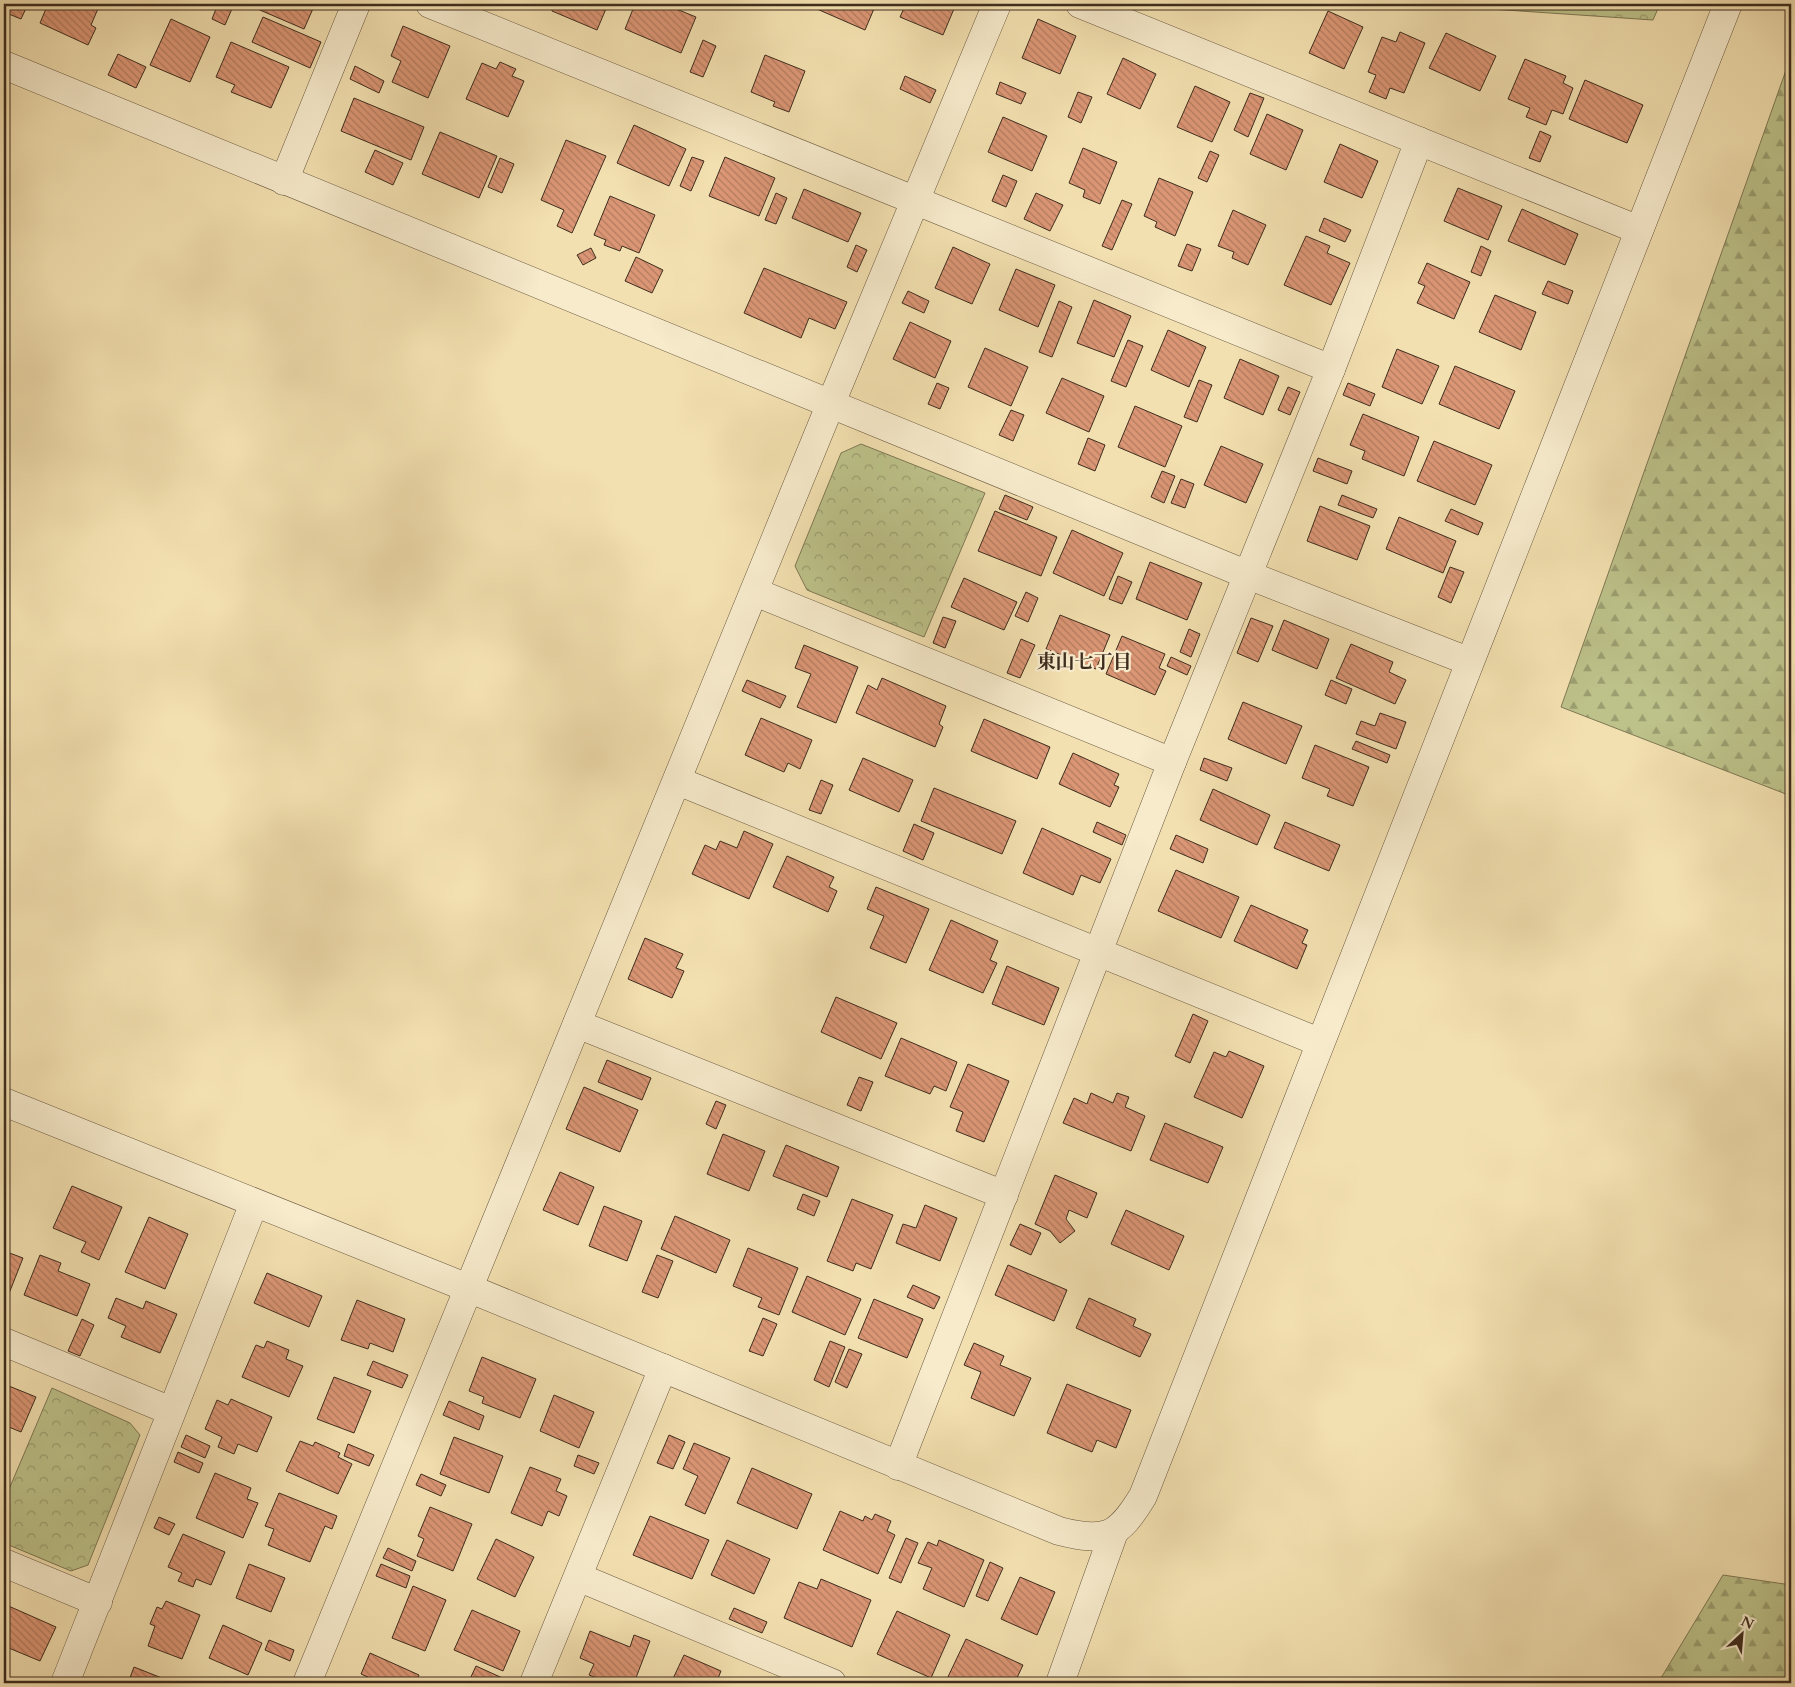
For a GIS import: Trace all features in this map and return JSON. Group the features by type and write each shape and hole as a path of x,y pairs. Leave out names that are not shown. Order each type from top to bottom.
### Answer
{"street":[{"path":"284,181 356,4"},
{"path":"430,4 1331,369"},
{"path":"307,1683 831,403 997,4"},
{"path":"1080,4 1639,230"},
{"path":"1060,1683 1114,1532 1128,1520 1142,1496 1468,661 1728,4"},
{"path":"4,65 1248,575 1468,661"},
{"path":"898,1466 1172,762 1331,369 1419,141"},
{"path":"755,592 1172,762"},
{"path":"678,780 1319,1042"},
{"path":"577,1024 1004,1195"},
{"path":"4,1102 468,1288 1059,1531 1086,1537 1114,1532"},
{"path":"65,1683 254,1203"},
{"path":"4,1342 171,1411"},
{"path":"534,1683 663,1368"},
{"path":"4,1563 98,1602"},
{"path":"578,1577 832,1683"}],"green space":[{"path":"1417,4 1660,4 1653,20"},
{"path":"1791,56 1791,796 1561,707"},
{"path":"861,444 985,493 924,637 807,590 795,566 841,453"},
{"path":"52,1388 130,1423 140,1435 88,1565 71,1571 4,1543 4,1501"},
{"path":"1723,1575 1791,1585 1791,1683 1658,1683"}],"building":[{"path":"4,4 28,4 21,19 4,12 6,5"},
{"path":"48,4 100,4 91,25 96,28 88,45 40,23"},
{"path":"218,4 234,4 225,25 212,19"},
{"path":"246,4 315,4 304,29"},
{"path":"551,4 608,4 597,30 552,11"},
{"path":"635,4 664,4 696,17 681,53 625,29"},
{"path":"819,4 876,4 865,30 817,9"},
{"path":"906,4 956,4 943,35 900,17"},
{"path":"1328,11 1363,27 1344,69 1309,53"},
{"path":"263,17 321,42 310,68 252,42"},
{"path":"171,19 210,37 190,82 150,65"},
{"path":"1038,19 1076,36 1060,74 1022,58"},
{"path":"403,26 450,46 428,98 392,82 401,61 391,56"},
{"path":"1400,32 1425,43 1404,93 1390,88 1386,99 1369,92 1376,75 1368,72 1382,37 1396,42"},
{"path":"1446,33 1496,56 1480,91 1429,68"},
{"path":"703,40 716,46 703,77 690,72"},
{"path":"231,42 289,67 271,108 231,92 235,85 216,77"},
{"path":"118,54 146,67 136,88 108,75"},
{"path":"765,55 805,71 789,112 773,106 775,102 751,92"},
{"path":"1123,58 1156,74 1140,109 1107,94"},
{"path":"1525,59 1566,76 1563,83 1573,88 1563,114 1552,110 1546,125 1526,117 1530,108 1508,99"},
{"path":"500,62 516,69 512,76 524,81 508,117 466,99 482,63 496,69"},
{"path":"355,66 384,81 379,93 350,79"},
{"path":"905,76 936,90 930,103 900,89"},
{"path":"1585,80 1643,105 1627,143 1569,119"},
{"path":"1000,82 1026,93 1021,104 996,94"},
{"path":"1195,86 1230,102 1212,142 1177,127"},
{"path":"1078,92 1092,97 1081,123 1068,117"},
{"path":"1250,93 1264,98 1248,137 1234,130"},
{"path":"354,98 424,127 411,160 341,131"},
{"path":"1267,114 1303,130 1286,170 1250,154"},
{"path":"1003,117 1047,136 1032,171 988,152"},
{"path":"634,125 686,149 669,186 617,163"},
{"path":"1540,131 1551,136 1540,162 1529,158"},
{"path":"440,132 497,156 479,198 422,174"},
{"path":"566,140 606,156 572,233 557,226 564,210 541,200"},
{"path":"1340,144 1378,161 1362,198 1324,182"},
{"path":"1083,148 1117,162 1100,204 1083,197 1085,190 1069,183"},
{"path":"375,150 403,163 393,185 365,172"},
{"path":"1210,151 1219,155 1207,182 1198,178"},
{"path":"692,157 704,161 691,191 680,186"},
{"path":"725,157 775,178 759,216 709,196"},
{"path":"500,158 514,164 502,193 488,187"},
{"path":"1003,175 1017,181 1006,207 992,201"},
{"path":"1159,178 1193,192 1175,236 1155,227 1157,222 1144,216"},
{"path":"1458,188 1502,206 1488,240 1444,221"},
{"path":"804,189 861,213 848,242 792,218"},
{"path":"776,193 787,198 776,224 765,220"},
{"path":"1036,193 1063,205 1050,231 1024,219"},
{"path":"610,196 655,215 639,253 622,246 620,251 604,245 606,240 594,235"},
{"path":"1122,200 1132,204 1112,250 1102,246"},
{"path":"1522,209 1578,234 1565,265 1508,241"},
{"path":"1233,210 1266,225 1248,265 1232,258 1234,252 1218,246"},
{"path":"1324,218 1351,230 1345,242 1319,231"},
{"path":"1306,236 1330,246 1327,253 1350,263 1331,305 1284,285"},
{"path":"1187,244 1201,249 1192,271 1178,266"},
{"path":"856,245 867,250 857,272 847,267"},
{"path":"1481,246 1491,251 1481,276 1471,272"},
{"path":"953,247 990,264 972,304 935,288"},
{"path":"591,248 596,258 583,265 577,255"},
{"path":"636,257 663,270 652,293 625,281"},
{"path":"1427,263 1470,282 1454,319 1417,303 1425,286 1418,283"},
{"path":"764,268 847,302 835,329 809,318 801,338 744,313"},
{"path":"1016,269 1055,285 1038,327 999,310"},
{"path":"1548,281 1573,291 1568,304 1542,294"},
{"path":"908,291 929,301 924,313 902,303"},
{"path":"1495,295 1536,312 1521,350 1479,332"},
{"path":"1094,300 1131,316 1114,357 1077,343"},
{"path":"1059,301 1072,307 1052,357 1039,352"},
{"path":"910,322 951,341 935,378 893,359"},
{"path":"1168,330 1206,347 1189,387 1151,370"},
{"path":"1128,340 1143,346 1126,387 1111,381"},
{"path":"985,348 1028,367 1011,406 968,387"},
{"path":"1397,349 1439,366 1422,404 1382,387"},
{"path":"1240,359 1279,376 1263,415 1224,398"},
{"path":"1455,366 1515,391 1499,429 1439,404"},
{"path":"1062,378 1104,396 1089,432 1046,413"},
{"path":"1199,380 1212,385 1197,422 1184,417"},
{"path":"937,383 949,388 940,409 928,404"},
{"path":"1348,383 1375,394 1370,406 1343,395"},
{"path":"1288,387 1300,392 1290,415 1278,410"},
{"path":"1135,406 1182,426 1165,467 1118,447"},
{"path":"1011,410 1024,415 1013,441 999,435"},
{"path":"1363,414 1419,437 1404,476 1362,459 1365,451 1350,445"},
{"path":"1088,438 1105,445 1095,471 1078,464"},
{"path":"1434,441 1492,465 1475,505 1417,481"},
{"path":"1221,446 1263,464 1246,503 1204,485"},
{"path":"1318,458 1352,471 1347,484 1313,471"},
{"path":"1162,471 1175,476 1164,503 1151,497"},
{"path":"1181,479 1194,484 1185,508 1171,503"},
{"path":"1005,495 1033,507 1027,520 999,509"},
{"path":"1342,495 1377,509 1373,518 1338,505"},
{"path":"1320,506 1370,526 1357,560 1307,541"},
{"path":"1451,509 1483,523 1478,535 1445,521"},
{"path":"995,511 1057,537 1041,576 978,551"},
{"path":"1399,517 1456,541 1443,573 1386,549"},
{"path":"1072,530 1123,553 1104,596 1053,573"},
{"path":"1150,562 1202,583 1187,620 1136,599"},
{"path":"1450,567 1464,572 1451,603 1438,597"},
{"path":"1118,576 1132,582 1122,604 1109,599"},
{"path":"964,578 1017,602 1004,630 951,607"},
{"path":"1026,592 1038,598 1028,622 1015,616"},
{"path":"1060,615 1110,635 1096,669 1046,649"},
{"path":"943,617 956,621 945,648 933,643"},
{"path":"1251,618 1273,626 1258,662 1237,653"},
{"path":"1284,620 1329,639 1317,669 1272,650"},
{"path":"1189,629 1200,634 1191,657 1180,652"},
{"path":"1122,636 1165,654 1159,668 1166,671 1155,695 1106,674"},
{"path":"1021,639 1035,645 1020,678 1007,673"},
{"path":"1351,644 1393,662 1389,672 1406,680 1395,704 1336,678"},
{"path":"804,645 858,667 836,723 797,707 811,674 795,668"},
{"path":"1171,657 1191,666 1187,675 1167,666"},
{"path":"882,678 946,706 939,724 943,727 935,747 856,713 868,685 877,690"},
{"path":"747,680 786,696 780,708 742,691"},
{"path":"1331,680 1352,689 1346,704 1325,695"},
{"path":"1243,702 1302,726 1286,764 1228,739"},
{"path":"1380,713 1406,722 1396,749 1356,734 1361,721 1375,726"},
{"path":"761,718 812,740 800,769 788,763 784,772 745,755"},
{"path":"984,719 1050,747 1037,779 971,751"},
{"path":"1356,741 1390,755 1387,763 1352,749"},
{"path":"1315,745 1369,767 1353,806 1327,796 1330,789 1302,778"},
{"path":"1073,753 1119,774 1114,785 1119,787 1110,807 1059,784"},
{"path":"863,758 913,780 899,812 849,790"},
{"path":"1204,758 1232,768 1227,781 1200,770"},
{"path":"821,780 833,785 821,814 809,810"},
{"path":"934,788 1016,821 1002,854 921,821"},
{"path":"1213,789 1270,815 1257,845 1200,820"},
{"path":"1097,822 1126,835 1122,845 1093,832"},
{"path":"1285,822 1340,845 1329,871 1274,848"},
{"path":"914,824 934,833 923,860 903,851"},
{"path":"1042,828 1111,859 1100,883 1081,875 1073,895 1023,873"},
{"path":"744,831 773,844 749,899 692,874 705,845 716,850 720,841 737,848"},
{"path":"1176,835 1208,849 1203,863 1170,849"},
{"path":"787,856 834,877 829,887 837,891 828,912 773,887"},
{"path":"1176,870 1239,897 1221,938 1158,911"},
{"path":"876,887 929,909 906,963 870,948 884,916 867,909"},
{"path":"1251,905 1308,930 1302,943 1307,945 1297,969 1234,941"},
{"path":"951,920 998,941 990,960 997,963 983,993 929,970"},
{"path":"645,938 683,954 676,968 684,971 672,998 628,979"},
{"path":"1007,966 1059,988 1044,1025 992,1004"},
{"path":"836,997 897,1023 881,1059 821,1032"},
{"path":"1193,1014 1208,1021 1190,1063 1175,1056"},
{"path":"901,1038 957,1062 946,1091 934,1086 930,1094 885,1076"},
{"path":"1229,1051 1264,1066 1242,1118 1194,1097 1214,1052 1226,1057"},
{"path":"607,1060 651,1078 642,1100 598,1082"},
{"path":"968,1064 1009,1081 984,1142 956,1131 963,1112 950,1107"},
{"path":"859,1077 873,1082 861,1111 847,1105"},
{"path":"584,1087 638,1110 620,1152 566,1129"},
{"path":"1091,1093 1113,1103 1117,1093 1129,1097 1125,1107 1145,1116 1131,1151 1063,1123 1074,1098 1087,1104"},
{"path":"716,1101 726,1105 716,1129 706,1124"},
{"path":"1165,1123 1223,1147 1208,1183 1150,1160"},
{"path":"723,1134 765,1151 749,1191 707,1174"},
{"path":"786,1145 839,1167 827,1197 773,1176"},
{"path":"560,1172 594,1187 578,1225 543,1210"},
{"path":"1055,1175 1097,1193 1087,1218 1069,1210 1066,1219 1075,1231 1060,1243 1050,1231 1035,1224"},
{"path":"72,1186 122,1207 99,1260 81,1252 86,1242 53,1228"},
{"path":"803,1194 820,1201 814,1216 797,1209"},
{"path":"852,1199 893,1215 871,1269 856,1263 853,1271 827,1261"},
{"path":"925,1205 957,1218 940,1261 896,1243 903,1224 916,1228"},
{"path":"604,1206 642,1221 627,1261 589,1246"},
{"path":"1126,1210 1184,1236 1169,1270 1111,1244"},
{"path":"675,1216 730,1240 716,1273 661,1249"},
{"path":"149,1217 188,1234 165,1289 125,1272"},
{"path":"1020,1224 1041,1233 1031,1255 1010,1245"},
{"path":"748,1248 798,1268 779,1315 758,1307 762,1298 733,1286"},
{"path":"4,1251 23,1258 8,1296 4,1295"},
{"path":"40,1255 61,1263 58,1271 90,1284 77,1316 24,1295"},
{"path":"657,1255 673,1261 658,1298 642,1292"},
{"path":"1008,1265 1067,1290 1054,1321 995,1295"},
{"path":"267,1273 322,1296 309,1327 254,1303"},
{"path":"807,1276 861,1299 845,1335 792,1312"},
{"path":"913,1285 940,1297 934,1309 907,1297"},
{"path":"116,1298 143,1309 146,1301 177,1314 160,1353 121,1337 126,1326 108,1318"},
{"path":"1089,1298 1136,1319 1133,1326 1151,1334 1140,1357 1076,1328"},
{"path":"874,1299 923,1319 907,1358 858,1338"},
{"path":"357,1300 405,1319 393,1352 370,1343 368,1349 341,1340"},
{"path":"763,1318 777,1324 763,1356 749,1351"},
{"path":"82,1319 94,1325 80,1356 68,1351"},
{"path":"267,1341 289,1350 286,1359 303,1366 289,1397 242,1377 256,1345 264,1348"},
{"path":"830,1341 845,1347 829,1387 814,1380"},
{"path":"974,1343 1004,1356 1000,1365 1031,1378 1014,1416 971,1398 981,1372 964,1365"},
{"path":"849,1349 862,1354 847,1388 835,1382"},
{"path":"482,1357 536,1379 520,1418 482,1403 484,1397 469,1391"},
{"path":"373,1361 408,1375 402,1388 367,1375"},
{"path":"334,1377 371,1391 354,1433 317,1419"},
{"path":"4,1384 36,1397 21,1432 4,1425"},
{"path":"1067,1384 1131,1410 1116,1448 1097,1440 1092,1452 1047,1433"},
{"path":"554,1395 594,1412 579,1448 540,1431"},
{"path":"231,1399 272,1417 257,1452 238,1444 234,1454 218,1447 222,1437 205,1429 217,1400 228,1405"},
{"path":"449,1401 484,1416 479,1430 443,1415"},
{"path":"186,1435 210,1446 205,1458 181,1447"},
{"path":"669,1435 685,1442 673,1469 657,1463"},
{"path":"454,1437 503,1456 489,1493 440,1474"},
{"path":"300,1441 313,1446 315,1442 340,1453 338,1457 352,1464 338,1494 286,1471"},
{"path":"694,1443 730,1458 705,1514 685,1505 698,1476 683,1469"},
{"path":"348,1444 374,1455 369,1466 344,1456"},
{"path":"178,1452 203,1463 199,1473 174,1462"},
{"path":"578,1455 599,1463 594,1474 574,1466"},
{"path":"530,1467 561,1479 556,1491 567,1496 559,1516 548,1511 542,1526 511,1513"},
{"path":"752,1468 812,1494 797,1529 737,1503"},
{"path":"215,1473 251,1488 247,1499 258,1503 243,1538 196,1518"},
{"path":"421,1474 446,1485 441,1496 416,1485"},
{"path":"279,1493 337,1516 332,1529 325,1526 310,1562 268,1545 274,1529 265,1526"},
{"path":"430,1507 472,1524 453,1571 417,1556 424,1539 418,1536"},
{"path":"840,1511 863,1521 865,1516 872,1520 875,1514 891,1521 887,1531 895,1535 878,1574 823,1550"},
{"path":"650,1516 709,1540 692,1579 633,1555"},
{"path":"159,1517 175,1524 169,1535 154,1528"},
{"path":"183,1534 225,1552 211,1585 196,1579 193,1587 178,1581 182,1573 168,1567"},
{"path":"906,1538 918,1543 901,1583 889,1578"},
{"path":"496,1539 534,1557 515,1597 477,1579"},
{"path":"727,1540 770,1559 754,1594 711,1575"},
{"path":"939,1540 984,1560 964,1607 923,1589 932,1568 918,1563 928,1542 937,1546"},
{"path":"388,1548 416,1561 412,1571 383,1558"},
{"path":"990,1562 1003,1568 988,1601 976,1596"},
{"path":"249,1564 285,1578 271,1612 236,1598"},
{"path":"381,1564 410,1576 406,1588 376,1576"},
{"path":"1020,1577 1055,1592 1037,1635 1001,1619"},
{"path":"821,1579 871,1600 852,1647 784,1618 799,1582 817,1589"},
{"path":"413,1586 446,1600 425,1651 392,1638"},
{"path":"166,1601 200,1615 182,1659 148,1646 155,1626 150,1624 157,1607 162,1609"},
{"path":"4,1604 56,1627 40,1661 4,1646"},
{"path":"734,1608 767,1622 762,1633 729,1619"},
{"path":"472,1610 520,1631 503,1671 454,1650"},
{"path":"897,1611 950,1635 931,1678 877,1654"},
{"path":"223,1625 262,1643 248,1675 209,1658"},
{"path":"590,1631 630,1647 634,1635 650,1641 634,1683 610,1683 589,1675 594,1664 580,1658"},
{"path":"966,1639 1023,1665 1015,1682 1008,1679 1006,1683 952,1683 946,1681"},
{"path":"269,1640 294,1650 290,1661 265,1650"},
{"path":"370,1653 419,1675 415,1683 366,1683 368,1677 361,1674"},
{"path":"684,1655 721,1671 716,1683 671,1683"},
{"path":"476,1666 509,1681 508,1683 478,1683 470,1679"},
{"path":"134,1667 172,1682 172,1683 128,1683"}],"district":[{"name":"東山七丁目","path":"1084,662"}]}
